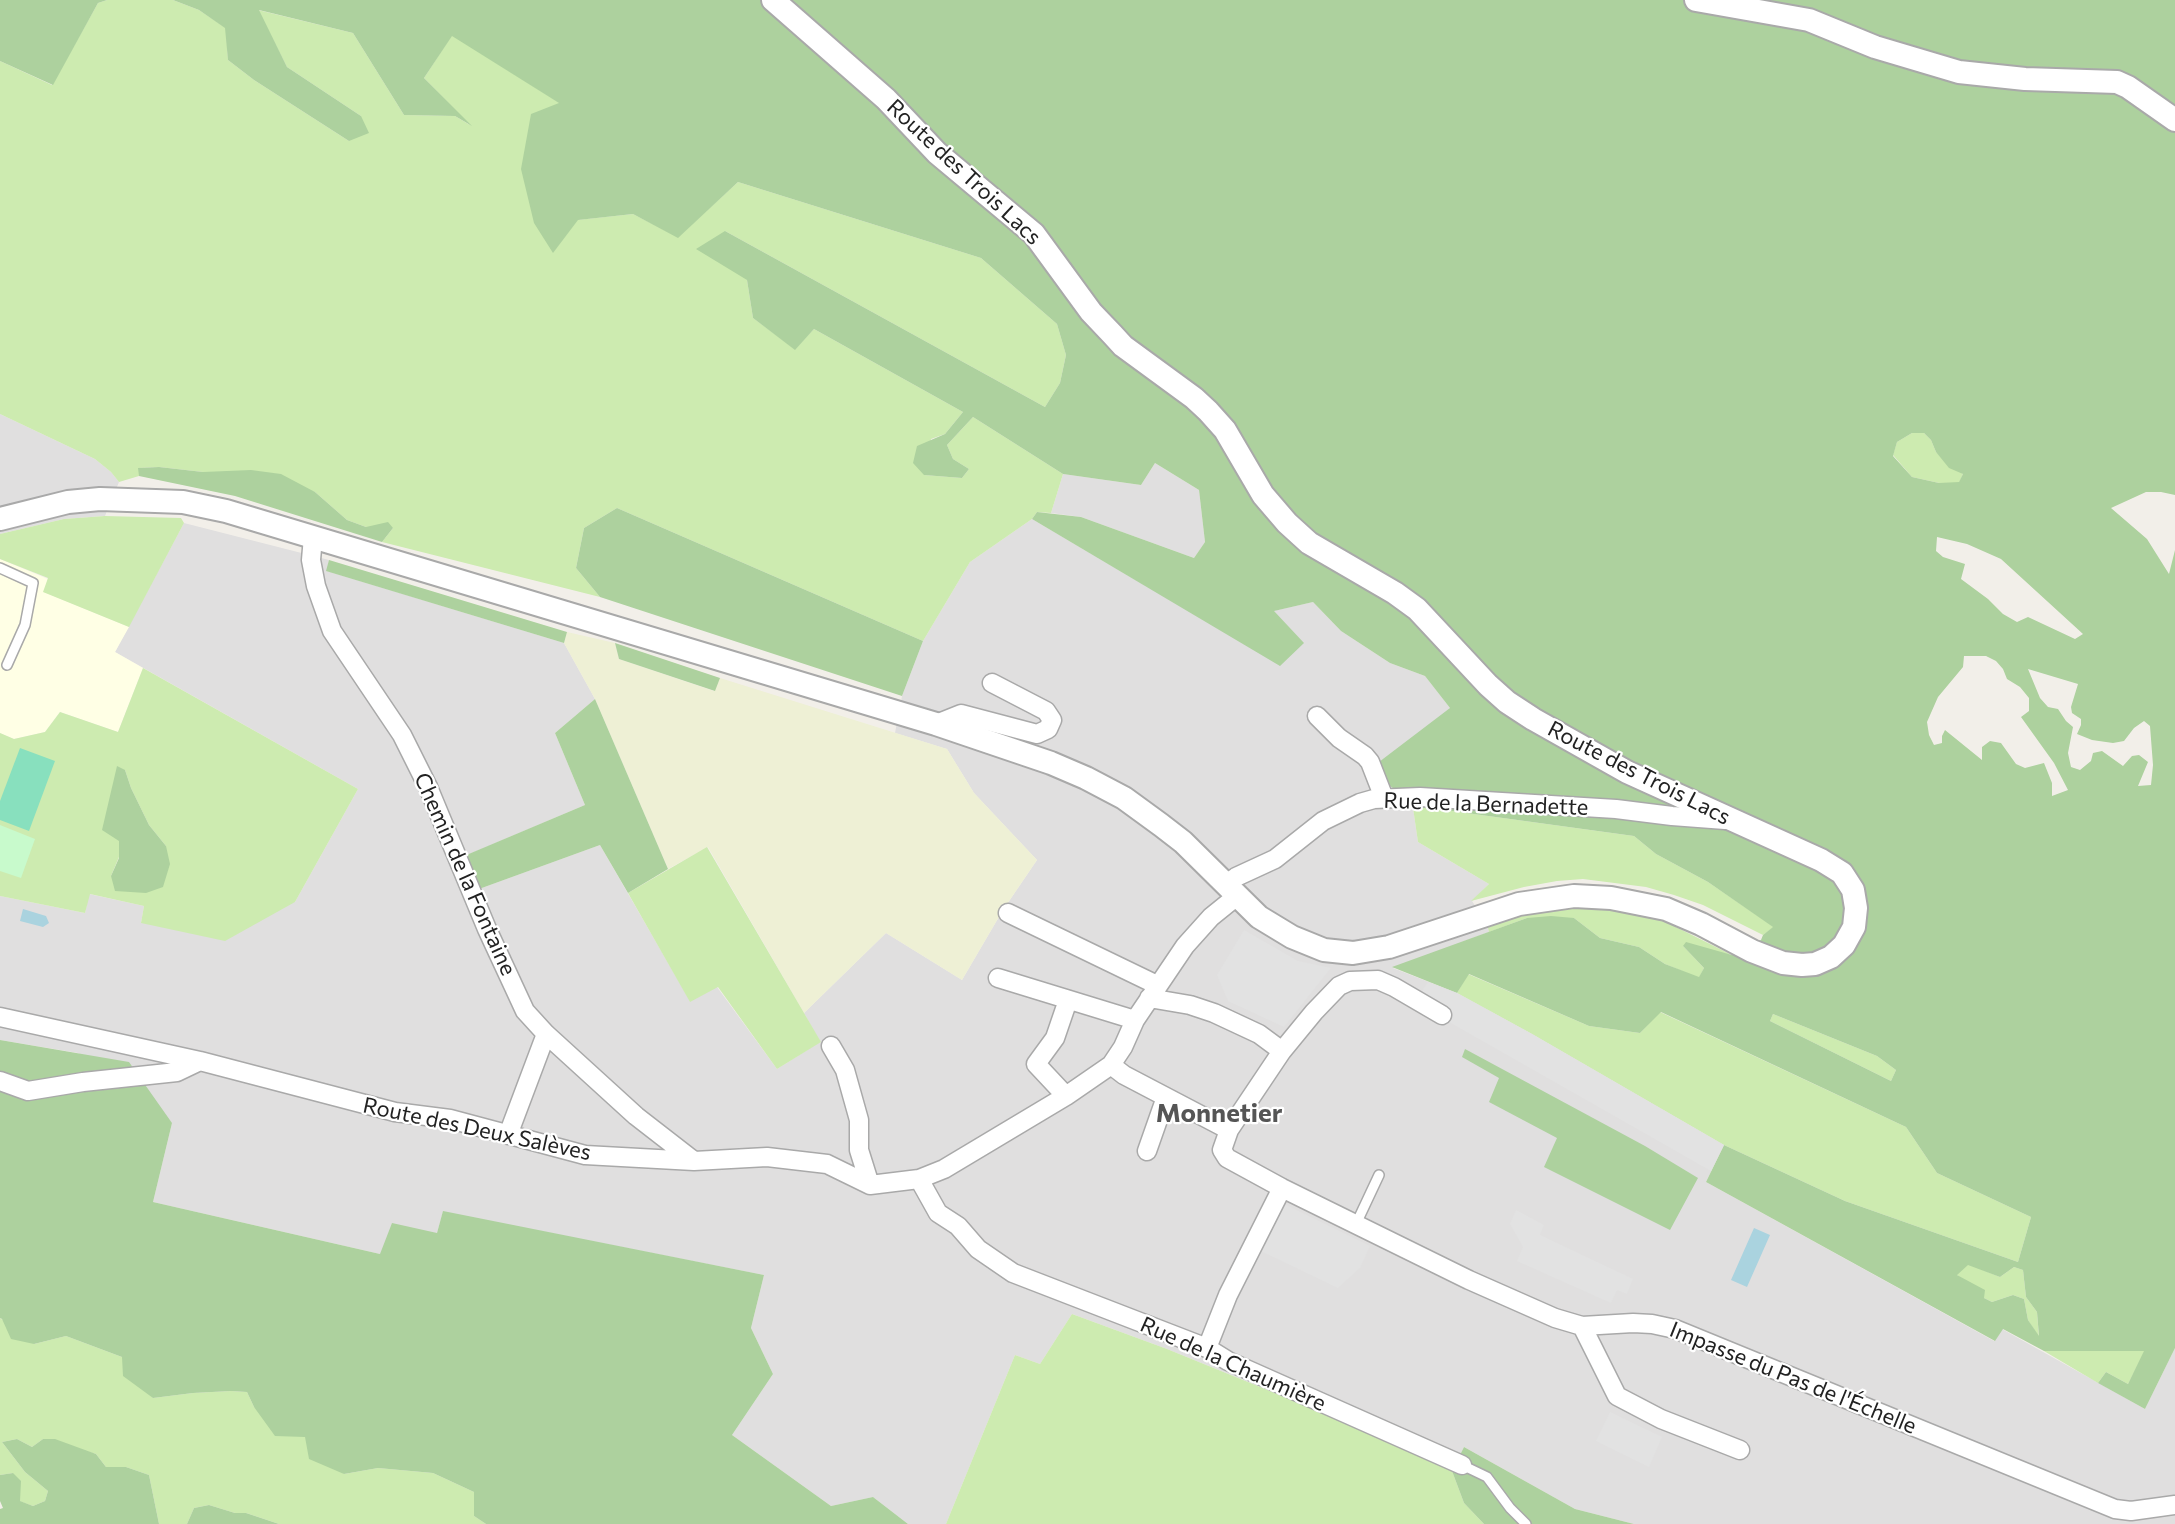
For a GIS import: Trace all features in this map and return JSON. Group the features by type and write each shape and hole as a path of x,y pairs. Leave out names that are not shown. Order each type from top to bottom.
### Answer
{"street":[{"name":"Route des Trois Lacs","path":"0,519 68,502 100,499 183,502 226,511 936,724 1051,763 1124,798 1168,830 1259,916 1292,937 1324,950 1368,952 1519,904 1555,898 1593,896 1628,900 1666,909 1701,924 1752,951 1783,963 1815,964 1835,954 1848,940 1856,919 1855,898 1842,873 1821,860 1627,772 1533,719 1507,702 1488,685 1417,609 1395,593 1309,543 1287,523 1263,495 1219,423 1194,398 1123,346 1091,312 1034,234 937,153 886,99 773,0"},
{"path":"1696,0 1809,20 1875,47 1959,72 2025,79 2117,82 2128,87 2175,120"},
{"name":"Chemin de la Fontaine","path":"313,537 311,560 316,586 332,631 402,735 428,787 487,930 525,1011 546,1034 636,1116 694,1161"},
{"path":"936,724 961,714 1037,734 1048,729 1052,720 1046,711 992,682"},
{"path":"1317,716 1339,738 1370,762 1384,798"},
{"name":"Rue de la Bernadette","path":"1232,890 1236,876 1275,859 1323,821 1360,803 1384,798 1420,797 1616,808 1672,816 1733,820"},
{"path":"831,1046 845,1070 859,1120 859,1150 870,1185 919,1179 944,1169 1066,1096 1111,1065 1153,992 1232,890"},
{"path":"1008,913 1153,992 1214,1012 1259,1034 1282,1051"},
{"path":"998,978 1135,1020"},
{"path":"1111,1065 1229,1130 1282,1051 1338,986 1350,981 1378,980 1442,1015"},
{"path":"1066,1096 1036,1064 1054,1038 1068,999"},
{"name":"Route des Deux Salèves","path":"0,1017 200,1061 395,1112 450,1119 585,1155 694,1161 767,1157 827,1164 870,1185"},
{"path":"508,1135 546,1034"},
{"path":"0,1081 28,1091 83,1082 177,1072 200,1061"},
{"path":"1148,1151 1166,1097"},
{"name":"Impasse du Pas de l'Échelle","path":"1229,1130 1222,1150 1227,1158 1282,1188 1469,1280 1555,1318 1582,1326 1633,1323 1676,1329 1984,1453 2115,1509 2131,1511 2175,1504"},
{"name":"Rue de la Chaumière","path":"919,1179 938,1213 958,1226 978,1249 1013,1273 1207,1348 1228,1361 1462,1465"},
{"path":"1207,1348 1228,1295 1282,1188"},
{"path":"1582,1326 1617,1396 1660,1419 1740,1450"}],"lane":[{"path":"0,568 33,583 25,626 7,665"},
{"path":"1356,1224 1379,1175"},
{"name":"Rue de la Chaumière","path":"1462,1465 1487,1477 1510,1508 1526,1524"}],"shaded area":[{"path":"0,414 95,459 111,472 119,482 105,516 64,519 0,534"},
{"path":"1155,463 1199,490 1205,542 1194,558 1081,517 1051,513 1063,474 1141,485"},
{"path":"1032,519 1280,665 1273,611 1313,602 1341,631 1390,663 1425,676 1450,708 1412,801 1418,842 1489,884 1472,901 1487,924 1489,932 1393,968 1457,993 1724,1145 1706,1182 1994,1341 2002,1329 2145,1409 2175,1348 2175,1524 1634,1524 1575,1509 1464,1447 1452,1471 1297,1402 1167,1349 1072,1314 1040,1364 1015,1355 946,1524 908,1524 873,1497 831,1506 732,1435 773,1374 751,1328 764,1275 443,1212 437,1233 380,1254 153,1202 172,1123 78,1053 0,1040 0,896 85,913 89,894 144,906 141,923 295,902 358,789 115,652 184,523 329,560 327,571 564,643 595,699 555,733 585,805 465,856 479,889 600,845 690,1001 717,987 777,1069 820,1042 804,1013 886,933 962,980 1003,910 1037,860 974,793 947,749 895,733 902,696 923,641 970,562"},
{"path":"0,559 48,579 44,592 129,627 115,652 143,668 118,732 60,712 45,732 14,739 0,733"},
{"path":"567,632 615,643 619,659 714,691 720,678 947,749 974,793 1037,860 1003,910 962,980 886,933 804,1013 708,847 668,869 595,699 564,643"},
{"path":"1244,930 1298,961 1331,968 1284,1027 1228,1001 1217,975"},
{"path":"1428,982 1457,993 1532,1034 1724,1145 1711,1171 1414,1002"},
{"path":"1284,1204 1370,1246 1360,1268 1338,1288 1261,1251"},
{"path":"1516,1210 1544,1225 1540,1235 1633,1279 1627,1294 1617,1290 1611,1303 1517,1261 1523,1247 1510,1224"},
{"path":"1610,1412 1662,1437 1649,1467 1596,1441"}],"green space":[{"path":"0,0 107,0 98,3 53,85 0,61"},
{"path":"107,0 173,0 199,10 226,28 228,60 254,80 349,141 361,116 287,67 258,10 353,33 404,115 455,116 470,125 424,78 452,35 560,103 553,252 577,220 633,214 678,237 738,182 981,258 1057,324 1066,355 1060,383 1045,407 725,231 747,280 753,318 795,349 814,329 963,412 945,434 931,439 924,475 962,478 969,469 953,459 947,445 973,417 1063,474 1051,513 1037,512 1032,519 970,562 923,641 617,508 584,528 576,568 600,597 382,542 393,528 366,527 347,520 315,492 203,472 159,467 139,468 139,476 119,482 95,459 0,414 0,61 52,85 98,3"},
{"path":"173,0 2175,0 2175,495 2146,492 2111,508 2147,539 2169,574 2175,550 2175,1348 2145,1409 2098,1383 2106,1372 2128,1384 2144,1351 2044,1351 2003,1329 1995,1341 1706,1182 1724,1145 1845,1201 2018,1262 2031,1217 1937,1173 1906,1127 1661,1012 1640,1033 1589,1026 1469,974 1457,993 1392,967 1527,918 1551,916 1574,918 1600,938 1639,947 1665,964 1699,977 1704,968 1683,946 1686,942 1732,955 1761,940 1763,935 1773,927 1708,882 1656,854 1634,836 1452,811 1412,801 1390,786 1379,762 1450,708 1425,676 1390,663 1341,631 1313,602 1274,611 1304,643 1280,666 1032,519 1037,512 1081,517 1194,558 1205,542 1199,490 1155,463 1141,485 1063,474 973,417 947,445 953,459 969,469 962,478 924,475 913,463 917,446 945,434 963,412 814,329 795,350 753,318 747,280 696,249 725,231 1045,407 1060,383 1066,355 1057,324 981,258 738,182 678,238 633,214 578,220 553,253 534,223 521,169 531,114 559,103 452,36 424,78 472,126 455,116 404,115 353,33 259,10 287,67 361,116 369,133 349,141 254,80 228,60 225,28 199,10","holes":["1912,433 1924,433 1949,468 1963,474 1959,482 1939,483 1912,477 1893,456 1897,442","1937,537 1967,544 2001,559 2083,634 2075,639 2028,617 2017,622 2003,614 1988,599 1961,579 1965,564 1943,557 1936,551","1964,656 1986,656 1996,661 2003,669 2007,679 2020,687 2029,698 2029,711 2021,717 2054,763 2068,790 2052,796 2052,783 2044,763 2025,768 2016,764 2001,743 1990,741 1982,747 1982,760 1945,730 1942,743 1934,745 1929,735 1927,722 1938,697 1963,667","2028,669 2078,684 2071,707 2072,713 2081,719 2077,734 2092,740 2113,743 2124,741 2134,728 2144,721 2150,726 2153,765 2151,785 2138,786 2148,762 2139,755 2132,756 2123,766 2102,751 2093,753 2091,761 2080,770 2071,767 2068,753 2073,727 2058,709 2048,707 2040,698","1773,1014 1877,1056 1896,1070 1891,1081 1770,1021","1968,1265 2000,1277 2014,1267 2023,1270 2026,1297 2037,1312 2039,1336 2028,1320 2024,1299 2013,1295 1992,1302 1984,1298 1985,1290 1957,1275"]},
{"path":"1912,433 1924,433 1931,440 1936,452 1963,474 1959,483 1939,483 1912,477 1893,455 1897,442"},
{"path":"159,467 203,472 251,470 281,474 315,492 347,520 366,527 388,522 393,528 382,542 235,496 139,476 138,468"},
{"path":"617,508 923,641 902,696 600,597 576,568 584,528"},
{"path":"105,516 181,518 184,523 129,627 43,592 48,578 0,559 0,534 64,519"},
{"path":"329,560 567,632 564,643 326,571"},
{"path":"615,643 720,678 715,691 619,659"},
{"path":"143,668 358,789 295,902 225,941 141,923 144,906 90,894 85,913 0,896 0,733 14,739 45,732 60,712 118,732","holes":["125,770 149,825 166,846 111,876 119,857"]},
{"path":"595,699 668,869 628,893 600,845 479,889 464,856 585,805 555,733"},
{"path":"20,748 55,761 29,831 0,820 0,801"},
{"path":"117,766 125,770 149,825 166,846 170,864 163,887 146,893 115,891 111,876 119,858 119,841 102,830"},
{"path":"1412,801 1452,811 1634,836 1656,854 1708,882 1774,927 1763,935 1703,905 1674,895 1646,887 1583,879 1524,887 1471,901 1489,884 1418,842"},
{"path":"0,825 35,839 21,878 0,871"},
{"path":"707,847 821,1042 777,1069 718,987 690,1002 628,893"},
{"path":"1571,907 1598,907 1627,911 1664,921 1732,955 1683,946 1704,968 1699,978 1665,964 1639,947 1600,938 1574,918 1527,918 1489,932 1487,924 1514,915"},
{"path":"1468,974 1589,1026 1640,1033 1660,1012 1906,1127 1937,1173 2031,1217 2018,1262 1845,1201 1724,1145 1457,993"},
{"path":"1773,1014 1877,1056 1896,1070 1891,1081 1770,1021"},
{"path":"0,1040 129,1062 172,1123 153,1202 380,1254 392,1223 437,1233 443,1211 764,1275 751,1328 773,1374 732,1435 831,1506 873,1497 908,1524 486,1524 474,1516 474,1492 433,1473 378,1468 344,1474 309,1459 305,1437 275,1436 254,1407 247,1392 193,1393 153,1398 123,1376 122,1357 66,1336 34,1344 11,1339 0,1318"},
{"path":"1465,1049 1645,1146 1698,1178 1670,1230 1544,1167 1557,1138 1489,1102 1499,1078 1462,1057"},
{"path":"1968,1264 2000,1277 2014,1267 2023,1270 2026,1297 2037,1312 2039,1338 2028,1320 2024,1299 2013,1295 1992,1302 1984,1298 1956,1274"},
{"path":"1072,1314 1167,1349 1297,1402 1452,1471 1464,1503 1484,1524 946,1524 1015,1355 1040,1364"},
{"path":"0,1318 34,1344 66,1336 122,1357 153,1398 193,1393 247,1392 254,1407 305,1437 344,1474 378,1468 433,1473 474,1492 474,1516 486,1524 279,1524 246,1513 235,1513 209,1505 194,1508 187,1524 159,1524 149,1475 126,1467 106,1467 96,1454 43,1439 32,1447 17,1439 2,1442 25,1472 48,1491 45,1501 33,1506 19,1501 13,1473 0,1475"},
{"path":"2044,1351 2145,1351 2128,1384 2106,1372 2098,1383"},
{"path":"17,1439 32,1447 43,1439 55,1439 96,1454 106,1467 126,1467 149,1475 159,1524 0,1524 0,1509 3,1508 0,1501 0,1475 13,1473 21,1481 20,1501 33,1506 45,1501 48,1491 25,1472 2,1442"},
{"path":"1464,1447 1575,1509 1634,1524 1484,1524 1464,1503 1452,1471"},
{"path":"209,1505 235,1513 246,1513 279,1524 187,1524 194,1508"}],"water":[{"path":"23,909 46,916 49,923 43,927 20,921"},
{"path":"1754,1228 1770,1235 1747,1287 1731,1280"}],"district":[{"name":"Monnetier","path":"1219,1113"}]}
